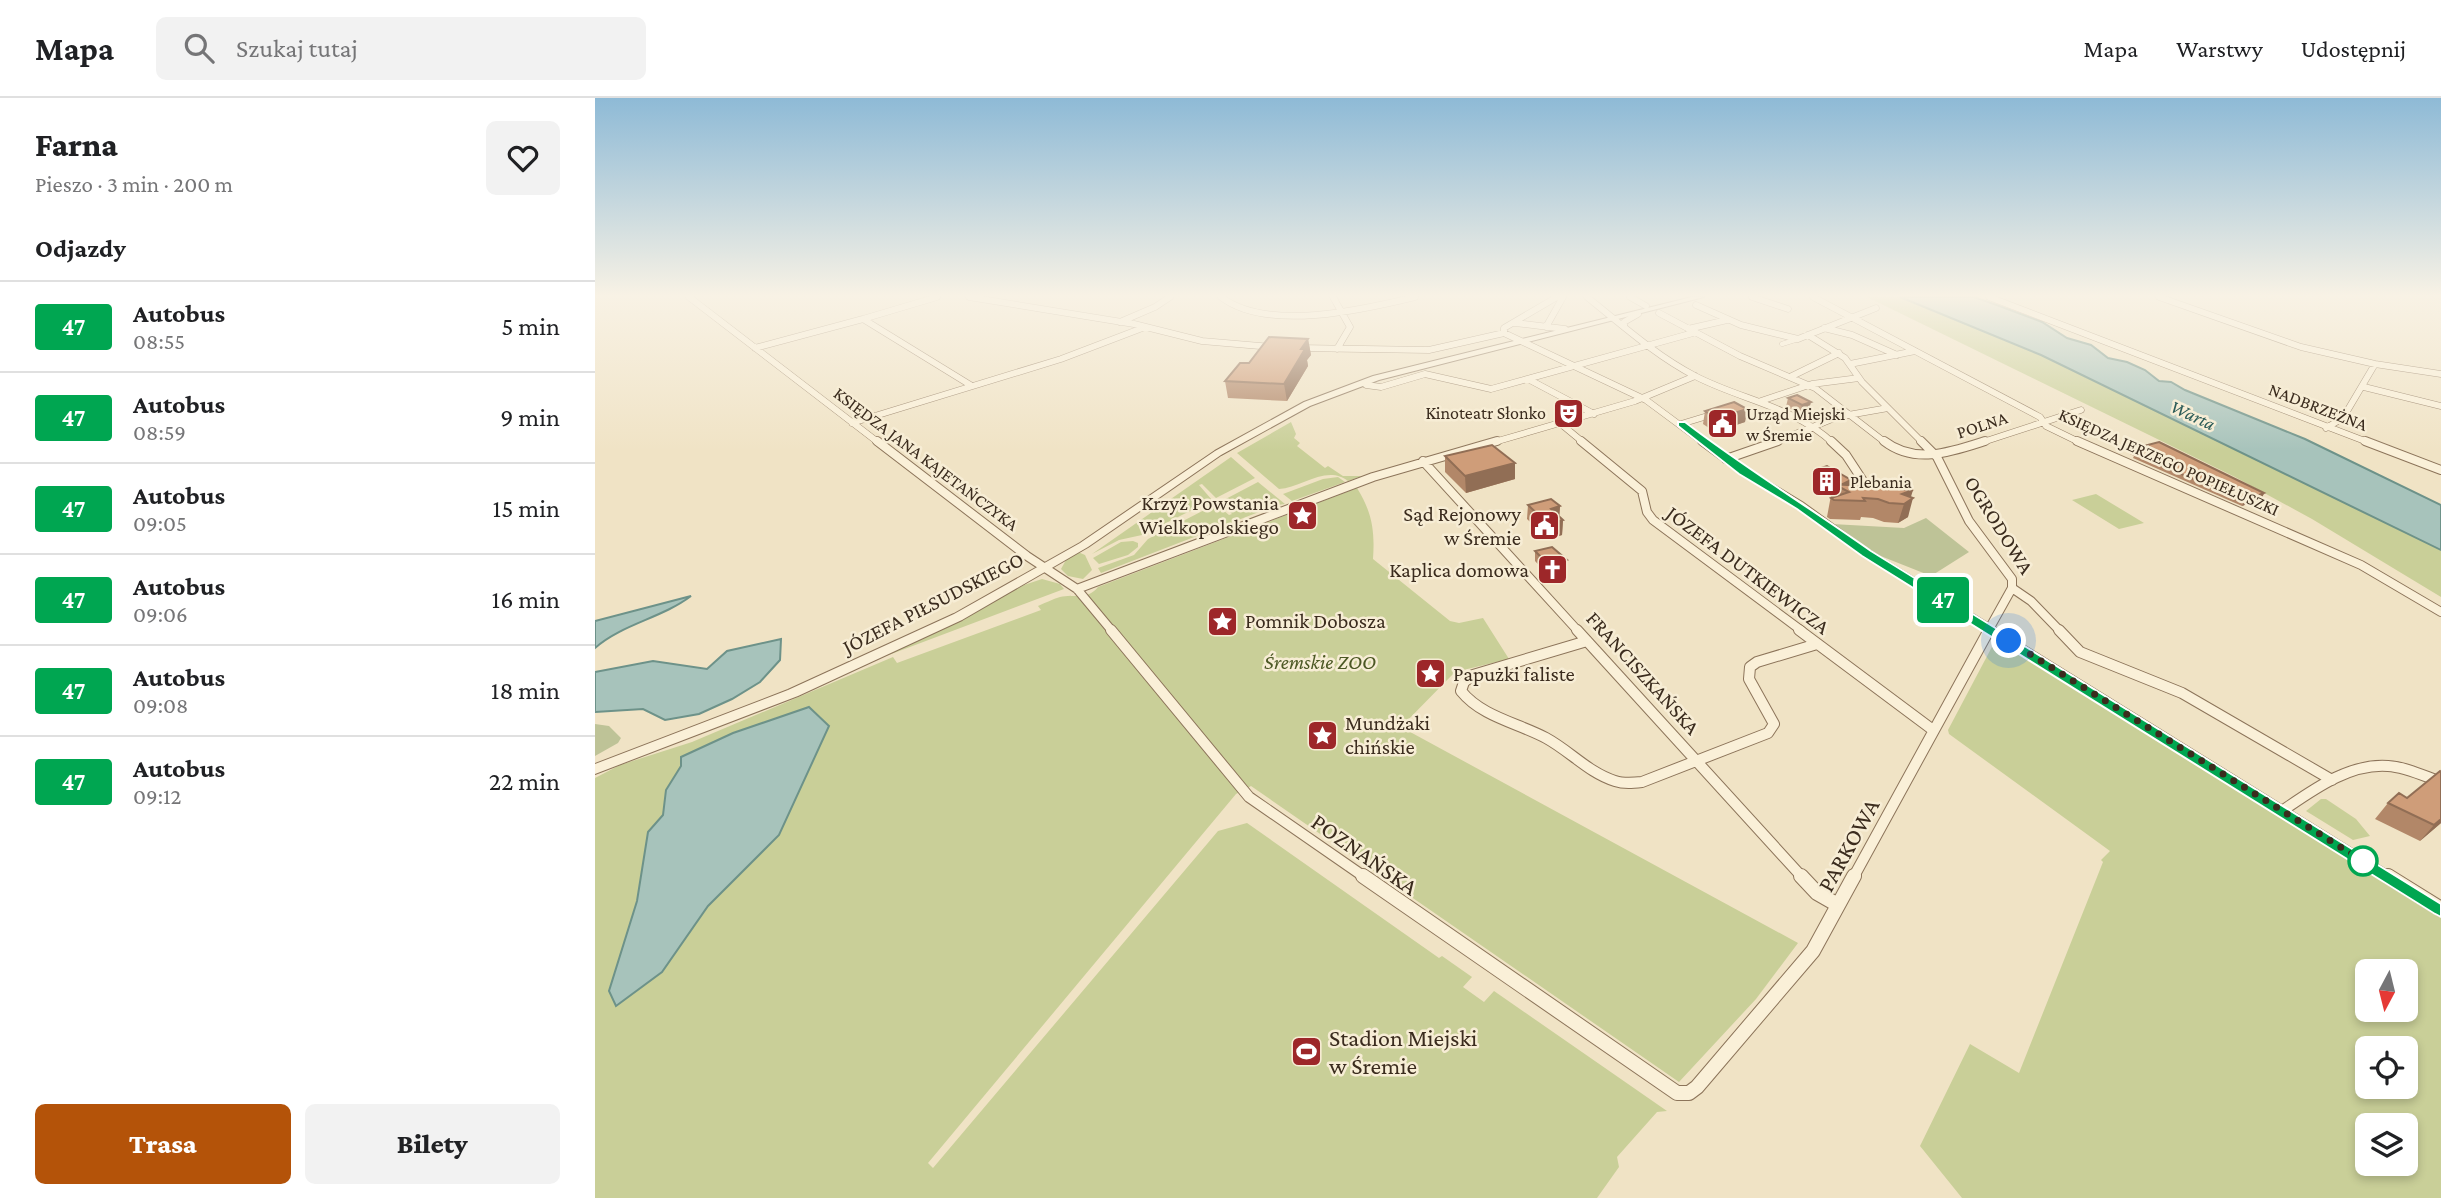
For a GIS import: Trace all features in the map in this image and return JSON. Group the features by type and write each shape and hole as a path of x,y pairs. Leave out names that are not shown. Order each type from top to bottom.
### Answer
{"street":[{"name":"KSIĘDZA JANA KAJETAŃCZYKA","path":"755,348 1045,569"},
{"path":"911,348 972,386"},
{"path":"852,423 1090,348"},
{"path":"1322,348 1439,348"},
{"name":"JÓZEFA PIŁSUDSKIEGO","path":"595,769 757,709 863,663 958,617 1045,569 1205,461 1265,426 1332,394 1410,369 1489,348"},
{"path":"1537,348 1565,364 1574,365 1642,398 1726,459 1801,506 1866,554 2441,909"},
{"path":"1366,385 1381,387 1425,374 1488,390 1635,348"},
{"path":"1652,348 1696,376 1749,400 1761,401 1814,427 1844,452 1865,484"},
{"path":"1725,348 1809,385 1851,414"},
{"name":"OGRODOWA","path":"1831,348 1850,364 1859,378 1935,456 1969,521 2012,579 2012,588 2031,601 2080,652 2182,693 2332,780"},
{"path":"1882,348 1897,355"},
{"name":"KSIĘDZA JERZEGO POPIEŁUSZKI","path":"1910,348 2040,417 2054,430 2361,565 2441,612"},
{"name":"NADBRZEŻNA","path":"2127,348 2326,428 2441,470"},
{"path":"2311,348 2375,365 2441,374"},
{"path":"1850,364 1915,351"},
{"path":"1790,377 1839,353"},
{"path":"2326,428 2342,420 2375,365"},
{"name":"JÓZEFA PIŁSUDSKIEGO","path":"1265,426 1410,369"},
{"path":"1077,589 1373,477 1594,414 1696,376"},
{"path":"1761,401 1809,385 1859,378"},
{"path":"1528,379 1594,414"},
{"path":"2364,387 2441,406"},
{"path":"1741,406 1749,400"},
{"path":"1726,459 1851,414 1888,408"},
{"name":"POLNA","path":"1851,414 1892,450 1935,456 2081,410"},
{"path":"1681,424 1721,412"},
{"name":"JÓZEFA DUTKIEWICZA","path":"1561,424 1642,491 1647,512 1653,520 1933,730"},
{"name":"FRANCISZKAŃSKA","path":"1423,461 1817,892 1838,905"},
{"name":"POZNAŃSKA","path":"1045,569 1077,589 1249,797 1667,1088 1682,1094"},
{"name":"PARKOWA","path":"1682,1094 1697,1087 1802,967 1819,943 2012,588"},
{"path":"1587,641 1473,675 1462,685 1462,694 1515,726 1546,738 1616,781 1642,782 1765,735 1773,728 1772,718 1748,676 1751,665 1817,644"},
{"path":"2282,811 2332,780 2384,765 2441,782"}],"green space":[{"path":"1972,348 2025,348 2041,355 2441,550 2441,597 2312,519 2235,477"},
{"path":"1291,422 1296,434 1294,438 1300,443 1297,446 1325,468 1328,466 1343,476 1362,476 1348,481 1340,476 1323,476 1279,489 1237,453"},
{"path":"1231,457 1255,478 1216,498 1202,484 1199,485 1212,500 1142,535 1119,540 1092,554"},
{"path":"1338,477 1345,482 1292,501 1283,494 1323,479"},
{"path":"1258,482 1285,504 1101,573 1098,568 1134,555 1148,539 1216,504 1229,515 1232,514 1220,502"},
{"name":"Śremskie ZOO","path":"1357,488 1371,522 1373,559 1450,621 1459,623 1483,618 1509,659 1455,672 1401,727 1798,943 1756,999 1679,1082 1251,786 1236,794 928,1163 933,1168 1218,831 1247,823 1439,958 1442,956 1472,977 1463,987 1484,1002 1494,991 1667,1111 1657,1112 1617,1157 1619,1167 1597,1198 595,1198 595,778 620,765 692,742 893,657 897,663 1041,610 1038,606 1057,598 1090,594 1098,587"},
{"path":"2096,494 2144,523 2119,529 2072,500"},
{"path":"1926,518 1969,552 1931,576 1868,551 1832,524 1904,528"},
{"path":"1121,542 1138,543 1138,547 1128,555 1099,564 1093,558"},
{"path":"1078,552 1085,555 1092,570 1083,579 1068,576 1061,569 1066,560"},
{"path":"1042,579 1060,584 1064,589 886,656 1024,585"},
{"path":"1994,643 2004,644 2441,917 2441,1198 1962,1198 1920,1146 1970,1044 2019,1073 2103,862 2101,860 2110,851 1949,734 1948,730"},
{"path":"595,724 609,726 621,738 618,743 595,756"},
{"path":"2321,799 2326,799 2356,819 2370,836 2353,840 2306,811"}],"water":[{"name":"Warta","path":"2025,348 2095,348 2108,358 2145,370 2159,381 2171,382 2305,439 2441,505 2441,550"},
{"path":"691,596 668,610 617,633 595,648 595,621"},
{"path":"781,639 780,660 760,682 699,714 665,720 643,709 595,712 595,672 653,661 707,669 727,651"},
{"path":"809,707 829,726 779,835 708,906 662,972 616,1006 609,991 637,901 648,832 663,815 666,790 681,766 681,757 733,733"}],"building":[{"path":"1260,348 1305,349 1284,384 1225,381 1240,363 1249,363"},
{"path":"1797,395 1811,402 1802,405 1788,398"},
{"path":"1734,402 1747,409 1716,419 1705,411"},
{"path":"2159,442 2264,493 2245,501 2134,454 2138,452 2132,449"},
{"path":"1492,445 1515,463 1465,476 1445,456"},
{"path":"1827,466 1851,480 1841,485 1815,470"},
{"path":"1834,484 1913,490 1902,494 1913,498 1904,504 1863,498 1865,501 1834,500 1831,498 1849,492"},
{"path":"1551,499 1560,506 1551,509 1563,520 1548,524 1528,505"},
{"path":"1552,547 1567,560 1550,566 1535,551"},
{"path":"2440,771 2441,819 2434,825 2388,803 2399,793 2407,798"}],"bus line":[{"name":"47","path":"1681,424 1743,471 1801,506 1866,554 2441,909"}],"place":[{"name":"Kinoteatr Słonko","path":"1569,413"},
{"name":"Urząd Miejski w Śremie","path":"1723,424"},
{"name":"Plebania","path":"1827,482"},
{"name":"Krzyż Powstania Wielkopolskiego","path":"1302,515"},
{"name":"Sąd Rejonowy w Śremie","path":"1544,526"},
{"name":"Kaplica domowa","path":"1552,570"},
{"name":"Pomnik Dobosza","path":"1222,621"},
{"name":"Papużki faliste","path":"1430,674"},
{"name":"Mundżaki chińskie","path":"1322,735"},
{"name":"Stadion Miejski w Śremie","path":"1306,1051"}],"route":[{"path":"2009,641 2363,861"}]}
